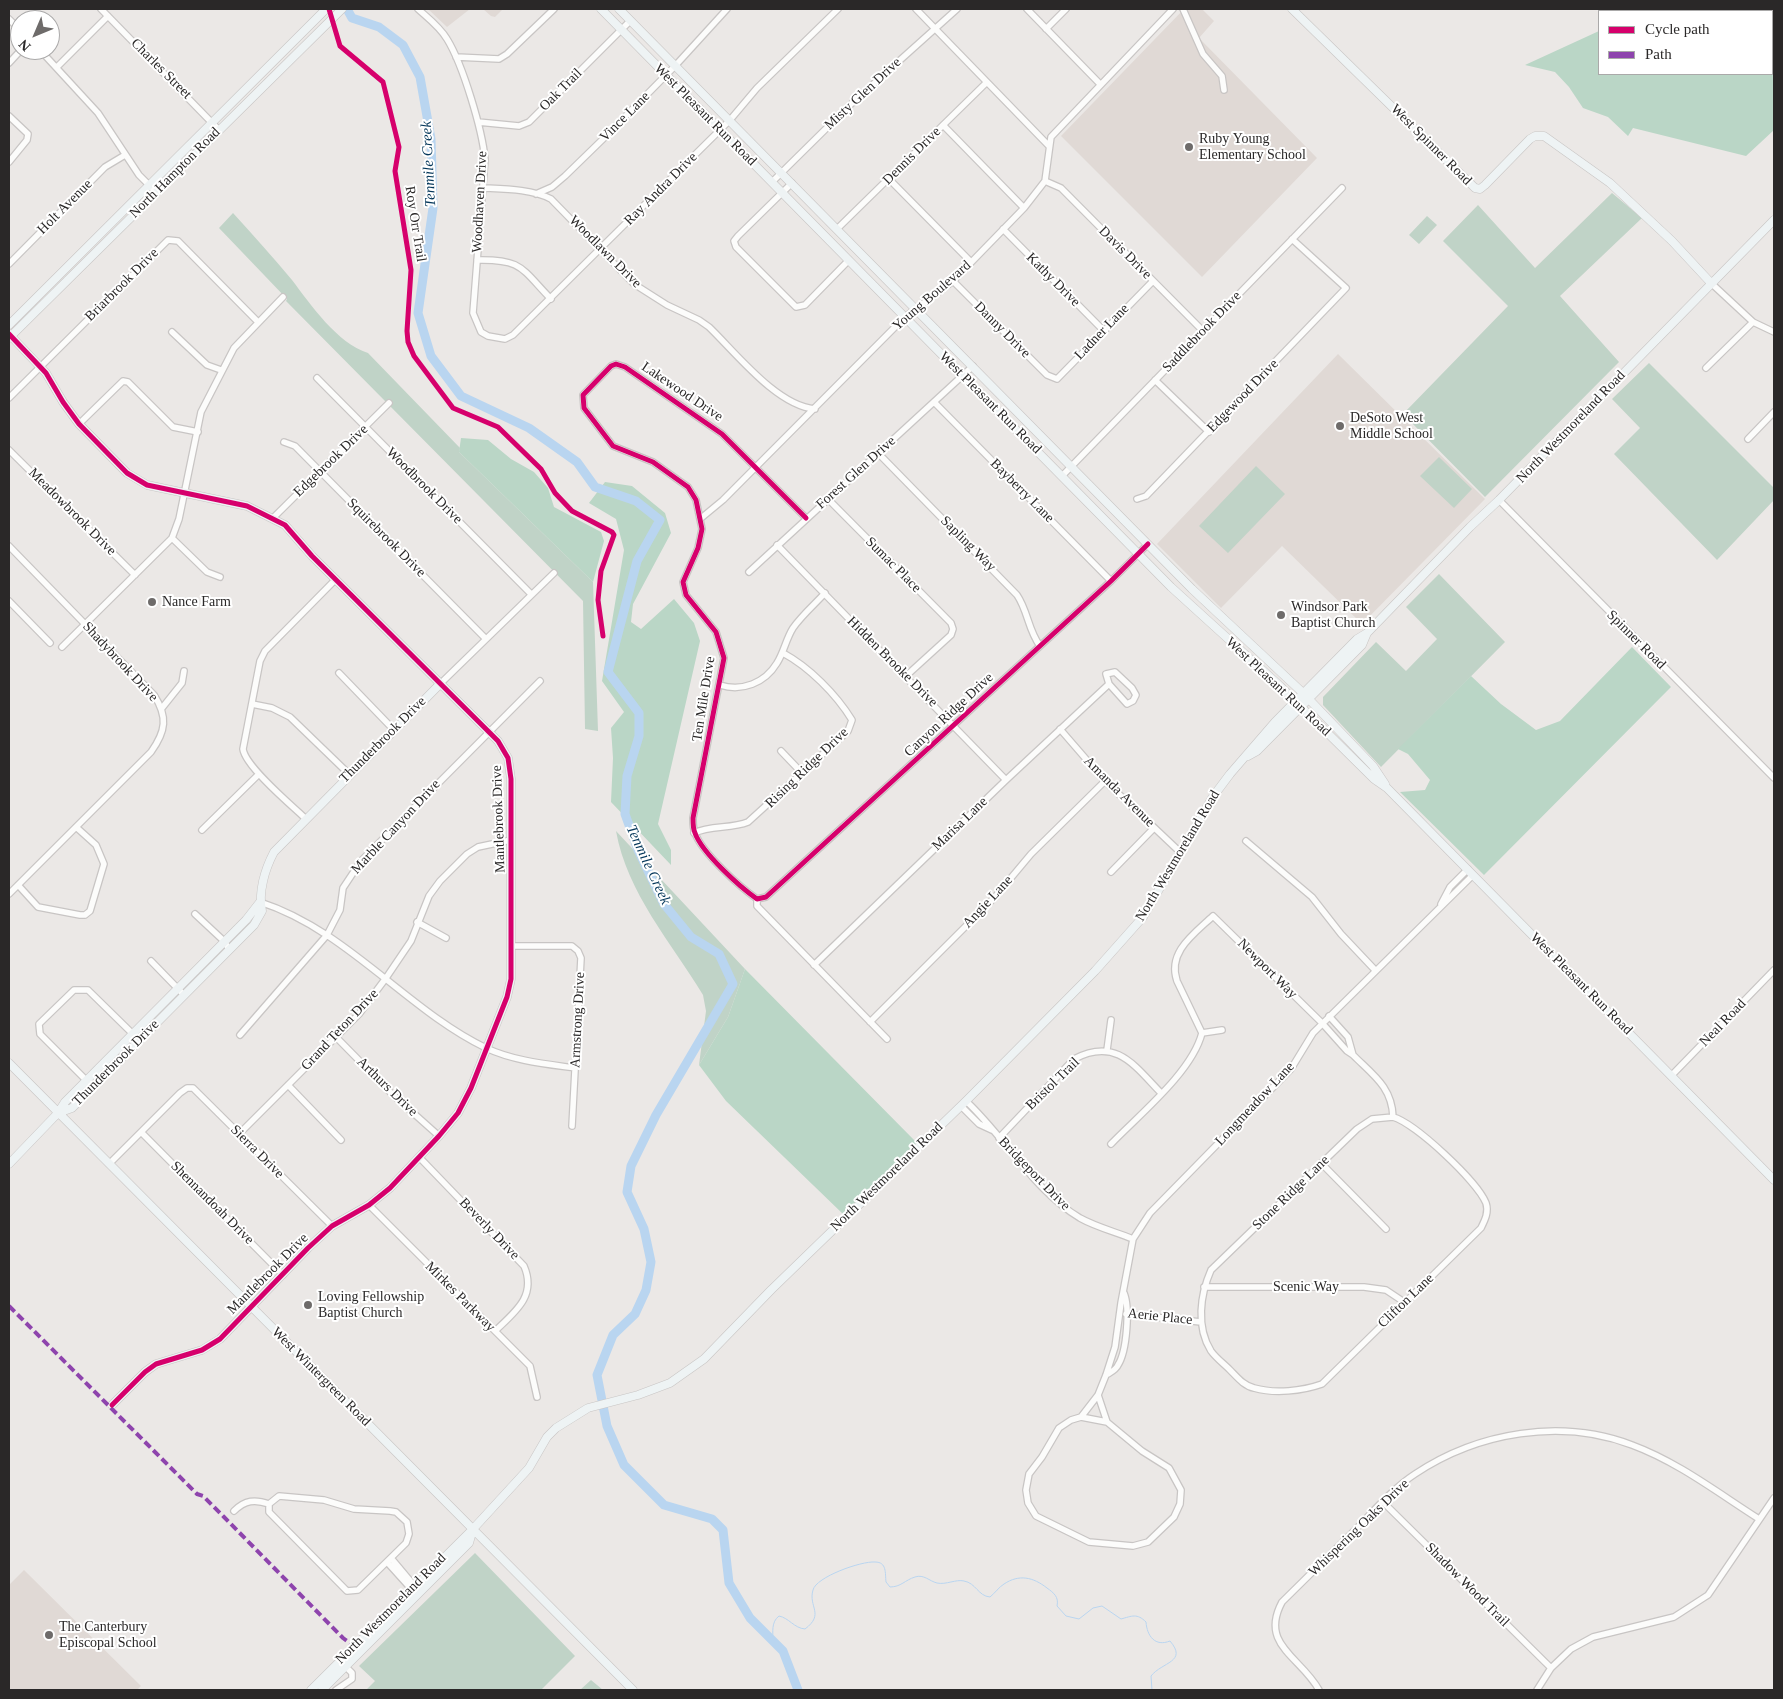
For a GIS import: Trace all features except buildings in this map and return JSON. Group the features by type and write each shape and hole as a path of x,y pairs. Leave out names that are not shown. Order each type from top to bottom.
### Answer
{"main road":[{"name":"North Hampton Road","path":"9,325 326,9"},
{"name":"North Hampton Road","path":"9,336 342,9"},
{"name":"West Pleasant Run Road","path":"601,9 1138,554 1302,707 1374,779 1387,788 1774,1180"},
{"name":"West Pleasant Run Road","path":"618,9 1148,544 1309,699 1373,766 1387,788"},
{"name":"West Spinner Road","path":"1292,9 1475,188 1480,189 1485,185 1530,139 1535,136 1544,136 1610,183 1672,241 1711,283"},
{"name":"North Westmoreland Road","path":"311,1690 354,1646 469,1543 473,1529 529,1468 547,1437 566,1420 579,1412 598,1404 638,1395 670,1383 704,1359 771,1290 964,1103 1132,932 1181,853 1212,798 1253,746 1295,701 1358,639 1367,633 1774,220"},
{"name":"Mantlebrook Drive","path":"9,336 40,366 79,424 127,473 147,485 185,491 246,506 285,525 336,579 498,741 508,758 511,778 511,979 507,997 487,1048 458,1113 420,1158 369,1205 332,1226 220,1339 202,1350 156,1364 145,1372 112,1405"},
{"name":"North Westmoreland Road","path":"1246,757 1257,751 1302,707 1362,645 1367,633"},
{"path":"1235,646 1244,637"},
{"name":"Thunderbrook Drive","path":"58,1113 72,1108 93,1088 254,925 262,911 260,902 266,868 274,852 305,818 440,684"},
{"name":"Thunderbrook Drive","path":"58,1113 65,1102 225,942 260,902"},
{"name":"West Wintergreen Road","path":"9,1063 633,1690"},
{"path":"9,1164 58,1113"},
{"name":"North Westmoreland Road","path":"322,1690 360,1653 415,1591"}],"street":[{"name":"Charles Street","path":"101,9 219,130"},
{"name":"Woodhaven Drive","path":"418,9 443,33 456,57 478,122 485,159 473,313 477,323"},
{"path":"456,57 499,59 507,54 554,9"},
{"name":"Vince Lane","path":"536,194 552,187 565,176 676,66 727,9"},
{"name":"Ray Andra Drive","path":"477,323 481,332 488,336 505,339 513,335 601,250 730,120 757,88 838,9"},
{"path":"916,9 1048,146"},
{"name":"Misty Glen Drive","path":"772,182 850,105 956,9"},
{"path":"1027,9 1100,84"},
{"path":"1046,29 1066,9"},
{"path":"1045,181 1048,146 1056,132 1172,9"},
{"path":"1183,9 1203,54 1222,76 1224,90"},
{"path":"57,67 108,16"},
{"name":"Oak Trail","path":"478,122 519,126 529,122 630,21"},
{"path":"50,60 98,113 125,155 156,192"},
{"name":"Dennis Drive","path":"837,229 986,83"},
{"path":"9,116 28,134 27,140 9,162"},
{"path":"943,125 1024,208"},
{"name":"Holt Avenue","path":"9,264 105,168 125,155"},
{"path":"889,179 971,262"},
{"name":"Young Boulevard","path":"700,519 713,510 905,317 953,281 1024,208 1045,181"},
{"name":"Davis Drive","path":"1045,181 1061,188 1203,331"},
{"path":"792,184 734,241 736,247 790,303 796,306 805,305 849,260"},
{"name":"Woodlawn Drive","path":"483,188 507,189 536,194 551,199 642,290 709,326 779,396 802,408 815,408"},
{"name":"Saddlebrook Drive","path":"1062,476 1342,188"},
{"name":"Kathy Drive","path":"1003,229 1104,331"},
{"name":"Edgewood Drive","path":"1137,499 1146,496 1346,288 1292,239"},
{"name":"Briarbrook Drive","path":"9,398 168,240 178,241 258,322"},
{"path":"477,260 511,261 519,266 551,299"},
{"name":"Danny Drive","path":"953,281 1051,378"},
{"name":"Ladner Lane","path":"1051,378 1060,377 1153,281"},
{"path":"1711,283 1754,322 1774,332"},
{"path":"62,647 172,538 185,491 201,412 234,348 284,297"},
{"path":"1706,368 1754,322"},
{"path":"172,332 207,365 221,370"},
{"name":"Lakewood Drive","path":"594,422 584,408 583,395 595,381 616,364 624,367 662,391 722,434 806,518"},
{"name":"Forest Glen Drive","path":"749,572 776,545 973,366"},
{"name":"Woodbrook Drive","path":"317,378 531,594"},
{"path":"1155,380 1209,432"},
{"path":"79,424 123,382 128,382 173,427 198,432"},
{"name":"Bayberry Lane","path":"934,402 1111,581"},
{"name":"Edgebrook Drive","path":"273,518 389,403"},
{"path":"1748,439 1774,412"},
{"name":"Ten Mile Drive","path":"594,422 613,446 653,462 688,487 696,500 702,529 698,548 683,582 686,595 720,640 724,658 693,818 694,833"},
{"name":"Squirebrook Drive","path":"284,442 295,446 486,639"},
{"name":"Meadowbrook Drive","path":"9,450 134,575"},
{"name":"Sapling Way","path":"878,453 1017,594 1024,605 1032,636 1040,646"},
{"name":"Sumac Place","path":"828,499 951,623 952,635 906,676"},
{"name":"Spinner Road","path":"1499,500 1774,778"},
{"path":"172,538 207,572 220,577"},
{"name":"Canyon Ridge Drive","path":"759,899 954,725 1111,581 1148,544"},
{"name":"Hidden Brooke Drive","path":"776,545 1006,780"},
{"name":"Shadybrook Drive","path":"9,546 154,695 162,708 163,732 156,746 9,894"},
{"name":"Thunderbrook Drive","path":"440,684 554,573"},
{"path":"305,818 259,774 243,754 242,749 260,661 265,651 336,579"},
{"path":"720,685 735,688 753,685 765,678 777,665 795,626 825,593"},
{"path":"9,601 50,643"},
{"name":"Rising Ridge Drive","path":"694,833 703,829 739,825 748,822 848,731 852,720 836,698 794,659 783,652"},
{"path":"162,708 182,683 184,671"},
{"name":"Marisa Lane","path":"1115,672 1132,688 1136,695 1127,704 1108,684 1106,674 1115,672"},
{"path":"339,673 394,730"},
{"name":"Marble Canyon Drive","path":"240,1035 327,935 340,910 343,888 361,861 488,731 540,681"},
{"name":"Marisa Lane","path":"814,965 1108,684"},
{"path":"252,704 272,708 290,717 349,774"},
{"name":"Amanda Avenue","path":"1060,729 1105,781 1181,853"},
{"path":"781,751 802,773"},
{"path":"202,830 259,774"},
{"name":"Angie Lane","path":"870,1022 995,897 1031,854 1105,781"},
{"path":"18,885 38,907 80,915 90,911 104,864 96,845 76,827"},
{"path":"1110,872 1154,828"},
{"path":"694,833 704,848 721,866 759,899 757,906 887,1039"},
{"name":"Grand Teton Drive","path":"239,1134 358,1014 386,978 411,941 417,922 435,888 467,854 478,847 511,840"},
{"path":"1246,841 1312,897 1341,934 1375,970"},
{"name":"Longmeadow Lane","path":"1081,1418 1098,1395 1106,1375 1115,1347 1133,1239 1150,1213 1291,1069 1313,1032 1437,910 1450,887 1470,872"},
{"path":"260,902 286,910 327,935 449,1026 487,1048 527,1061 575,1068"},
{"path":"195,914 225,942 229,950"},
{"name":"Newport Way","path":"1202,1032 1174,974 1176,958 1180,949 1212,916 1322,1023 1340,1044 1387,1090 1393,1117"},
{"path":"417,922 446,938"},
{"name":"Armstrong Drive","path":"512,946 572,946 578,951 581,958 572,1126"},
{"path":"151,961 184,995"},
{"name":"Neal Road","path":"1671,1076 1774,970"},
{"path":"93,1088 40,1034 39,1024 57,1005 74,990 88,990 140,1041"},
{"path":"1329,1016 1348,1037 1353,1055"},
{"path":"1111,1020 1107,1050 1119,1054 1133,1064 1161,1093"},
{"path":"1111,1144 1188,1064 1198,1047 1202,1032 1222,1030"},
{"name":"Arthurs Drive","path":"336,1037 379,1081 440,1136"},
{"path":"1340,1044 1348,1037"},
{"name":"Bristol Trail","path":"999,1138 1074,1060 1089,1051 1107,1050"},
{"path":"288,1085 341,1140"},
{"name":"Sierra Drive","path":"141,1132 180,1093 187,1088 193,1088 332,1226"},
{"name":"Bridgeport Drive","path":"964,1103 985,1118 992,1130 1025,1168 1064,1207 1081,1219 1133,1239"},
{"name":"Stone Ridge Lane","path":"1204,1287 1212,1270 1357,1129 1372,1119 1393,1117"},
{"name":"Clifton Lane","path":"1201,1322 1204,1338 1212,1352 1240,1381 1253,1388 1305,1390 1322,1384 1482,1228 1487,1216 1486,1203 1472,1184 1422,1133 1402,1119 1393,1117"},
{"path":"110,1164 141,1132"},
{"name":"Shennandoah Drive","path":"141,1132 283,1275"},
{"name":"Beverly Drive","path":"420,1158 513,1252 524,1266 529,1277 525,1299 495,1331"},
{"path":"1321,1164 1386,1229"},
{"name":"Mirkes Parkway","path":"369,1205 530,1366 537,1397"},
{"path":"1201,1322 1204,1287"},
{"name":"Scenic Way","path":"1204,1287 1379,1289 1393,1294 1404,1302"},
{"name":"Longmeadow Lane","path":"1106,1375 1117,1368 1121,1361 1128,1314 1128,1302 1124,1293"},
{"name":"Aerie Place","path":"1120,1313 1201,1322"},
{"path":"1098,1395 1107,1422 1142,1452 1169,1468 1181,1490 1180,1504 1174,1516 1148,1542 1133,1546 1089,1542 1036,1516 1028,1503 1026,1490 1029,1474 1042,1458 1059,1428 1071,1420 1081,1418 1107,1422"},
{"name":"Whispering Oaks Drive","path":"1319,1690 1308,1672 1282,1646 1274,1625 1276,1614 1282,1602 1382,1502 1415,1474 1457,1451 1485,1441 1531,1432 1586,1433 1632,1445 1679,1468 1759,1519"},
{"path":"279,1496 307,1497 354,1509 396,1512 407,1522 409,1534 406,1543 358,1590 347,1591 272,1516 269,1512 269,1504 279,1496"},
{"path":"1536,1690 1551,1668 1571,1649 1593,1637 1674,1617 1708,1594 1732,1563 1774,1498"},
{"path":"234,1511 249,1501 258,1500 269,1504"},
{"name":"Shadow Wood Trail","path":"1382,1502 1551,1668"},
{"path":"389,1560 415,1591"},
{"path":"354,1646 360,1653"},
{"path":"336,1690 352,1679 352,1673 346,1667"}],"shaded area":[{"path":"428,9 470,9 447,27"},
{"path":"483,9 503,9 495,17"},
{"name":"Ruby Young Elementary School","path":"1184,9 1202,9 1214,21 1199,38 1317,158 1202,277 1061,136"},
{"name":"DeSoto West Middle School","path":"1338,354 1485,499 1362,624 1282,546 1221,608 1157,544"},
{"name":"The Canterbury Episcopal School","path":"24,1570 141,1686 137,1690 9,1690 9,1585"}],"green space":[{"path":"1774,9 1774,130 1746,156 1633,128 1628,136 1608,117 1583,108 1569,87 1555,72 1525,65 1598,31 1598,75 1773,75 1773,10 1638,10"},
{"path":"1612,193 1642,218 1560,296 1619,362 1485,497 1403,414 1508,306 1443,241 1478,205 1535,268"},
{"path":"233,213 285,271 335,332 357,348 368,353 460,448 459,452 593,582 598,731 585,729 583,601 286,301 287,299 219,228"},
{"path":"1427,216 1437,225 1419,244 1409,235"},
{"path":"1649,363 1774,488 1774,500 1717,560 1614,454 1640,428 1612,399"},
{"path":"461,438 488,440 511,459 534,472 548,488 554,507 601,532 604,541 593,582 459,452"},
{"path":"1439,457 1472,489 1454,508 1420,476"},
{"path":"1256,466 1285,494 1228,553 1199,526"},
{"path":"605,482 632,486 665,513 671,533 633,604 631,622 641,629 674,599 694,623 700,641 658,824 671,850 671,865 611,802 613,758 611,728 624,712 602,681 624,550 616,519 589,503"},
{"path":"1439,574 1505,642 1381,767 1323,705 1323,697 1376,642 1406,671 1437,639 1406,607"},
{"path":"1632,647 1671,687 1484,875 1400,792 1425,790 1430,780 1408,754 1398,749 1471,676 1501,704 1536,730 1560,721"},
{"path":"616,831 745,969 728,1017 699,1065 706,1011 703,995 640,896 622,854"},
{"path":"745,969 917,1143 843,1214 726,1101 699,1065 728,1017"},
{"path":"475,1553 575,1656 541,1690 366,1690 375,1681 359,1666"},
{"path":"591,1680 603,1690 580,1690"}],"waterway":[{"name":"Tenmile Creek","path":"347,9 352,18 379,27 403,45 420,77 431,139 433,208 418,313 431,356 461,396 529,428 577,462 595,487 636,501 660,520 637,561 608,672 639,713 639,736 627,776 625,814 638,850 664,904 691,937 719,954 733,984 656,1115 631,1166 627,1192 644,1229 651,1262 646,1290 635,1314 613,1335 597,1375 607,1426 624,1465 664,1505 712,1519 723,1530 729,1583 750,1618 783,1651 798,1690"},
{"path":"773,1641 776,1618 779,1616 805,1629 814,1619 815,1610 812,1596 816,1585 830,1575 868,1562 879,1562 882,1564 885,1569 886,1582 890,1587 921,1576 940,1583 968,1582 990,1597 1002,1585 1015,1579 1026,1578 1042,1584 1052,1592 1057,1598 1057,1606 1066,1616 1079,1619 1093,1608 1102,1606 1121,1619 1131,1616 1140,1617 1146,1622 1148,1632 1153,1639 1160,1643 1170,1641 1175,1648 1175,1658 1151,1676 1152,1690"}],"marked path":[{"path":"9,1306 197,1494 203,1496 343,1638 354,1646"}],"cycle path":[{"name":"Roy Orr Trail","path":"329,9 340,46 383,82 399,147 395,171 411,270 407,331 408,342 414,356 453,408 498,427 541,469 555,493 572,511 612,532 614,535 601,571 598,600 603,636"},
{"path":"9,334 46,373 79,424 127,473 147,485 247,506 285,525 312,556 498,741 508,758 511,779 511,979 507,997 471,1088 458,1113 390,1188 369,1205 332,1226 308,1248 220,1339 202,1350 156,1364 145,1372 112,1405"},
{"path":"806,518 722,434 625,367 616,364 611,366 583,395 584,408 613,446 653,462 688,487 696,500 702,529 698,548 683,582 686,595 716,632 724,658 693,818 693,828 699,841 713,860 757,899 766,897 1111,581 1148,544"}],"place":[{"name":"Ruby Young Elementary School","path":"1189,147"},
{"name":"DeSoto West Middle School","path":"1340,426"},
{"name":"Nance Farm","path":"152,602"},
{"name":"Windsor Park Baptist Church","path":"1281,615"},
{"name":"Loving Fellowship Baptist Church","path":"308,1305"},
{"name":"The Canterbury Episcopal School","path":"49,1635"}]}
